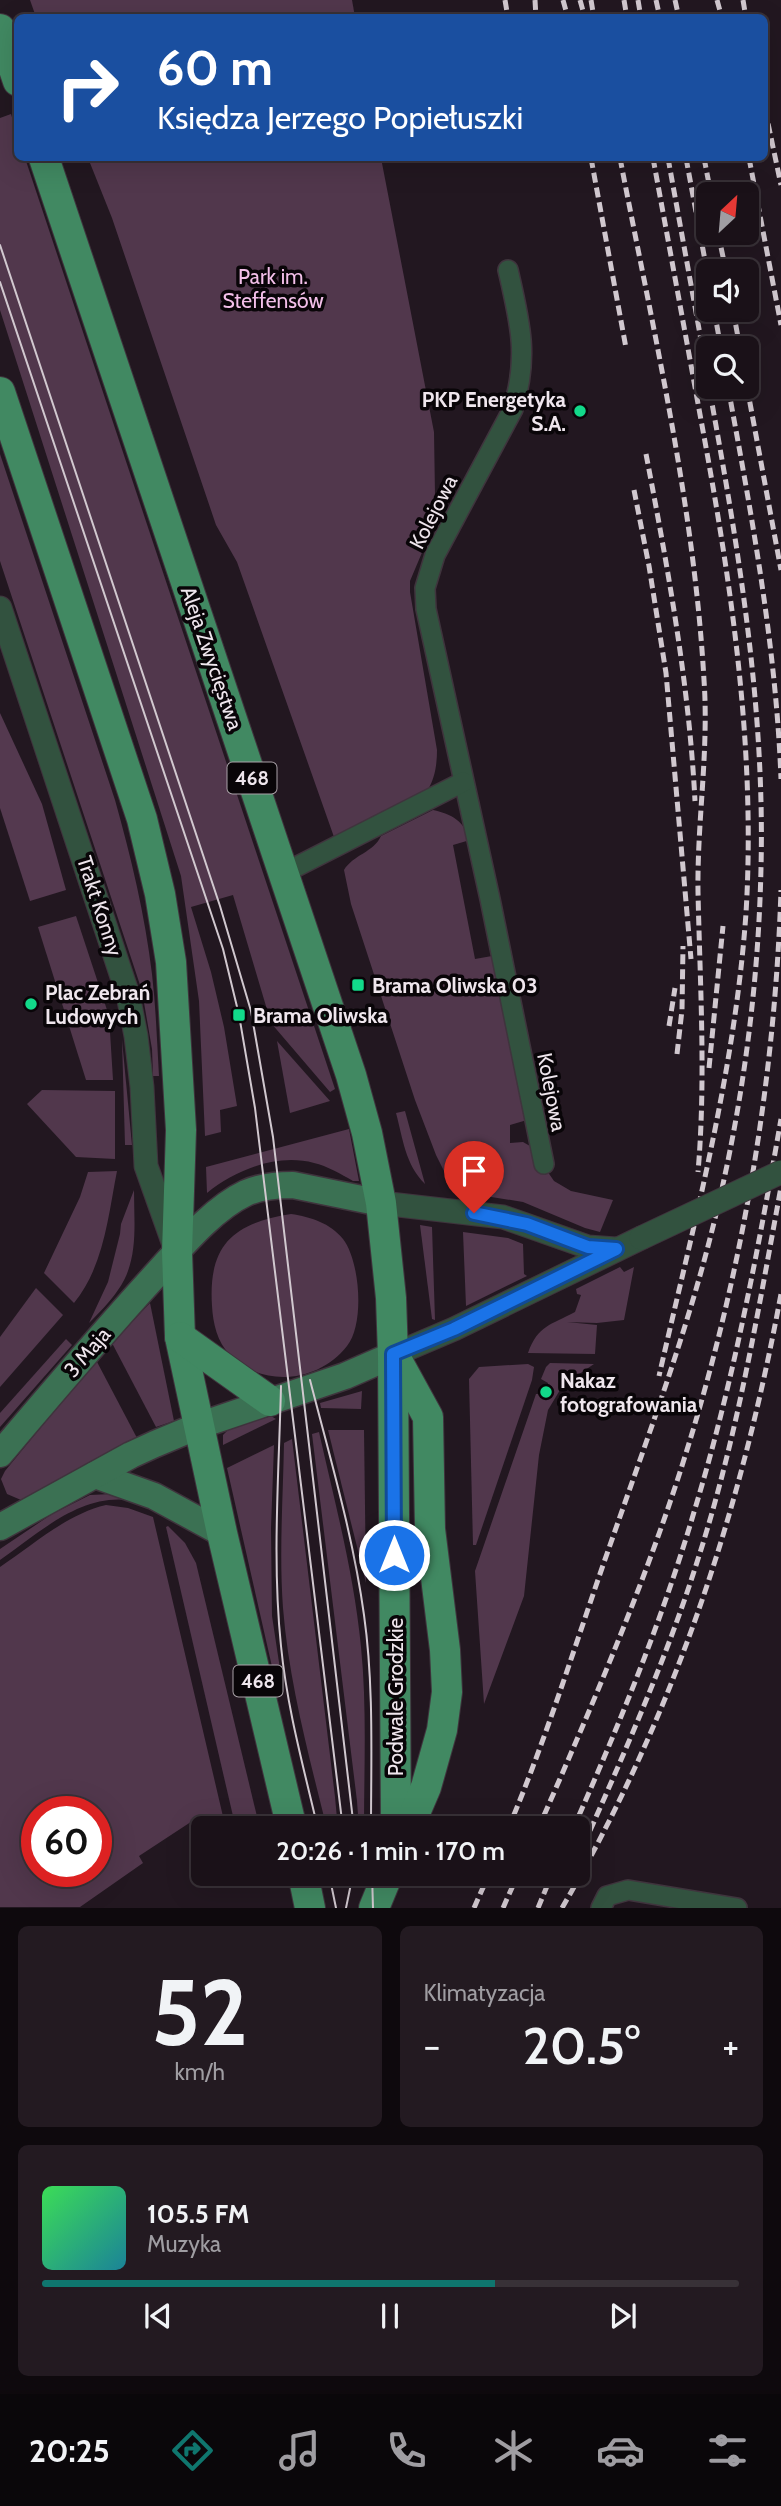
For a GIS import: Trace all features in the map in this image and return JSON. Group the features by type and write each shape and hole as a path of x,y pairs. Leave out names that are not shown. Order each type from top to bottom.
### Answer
{"main road":[{"path":"0,29 14,69"},
{"name":"Aleja Zwycięstwa","path":"45,161 351,1075 367,1133 381,1203"},
{"name":"468","path":"0,391 142,819 160,894 171,962 180,1102 177,1252 180,1337 222,1533 289,1816"},
{"path":"177,1252 221,1209 264,1187 293,1185 381,1203"},
{"name":"468","path":"381,1203 391,1298 393,1354"},
{"name":"3 Maja","path":"0,1454 96,1341 177,1252"},
{"path":"180,1337 270,1401"},
{"path":"5,1518 131,1455 198,1426 345,1376 393,1354 428,1417 430,1529 445,1650 447,1692 442,1730 429,1775 406,1816"},
{"name":"Podwale Grodzkie","path":"393,1354 400,1816"},
{"path":"95,1475 154,1496 222,1533"},
{"path":"305,1886 310,1908"},
{"path":"374,1908 383,1886"},
{"path":"397,1886 397,1908"}],"street":[{"name":"Kolejowa","path":"508,270 523,347 518,393 513,409 439,547 425,588 426,609 490,899 544,1164"},
{"name":"Trakt Konny","path":"0,608 128,995 142,1087 146,1166 177,1252"},
{"path":"284,873 463,782"},
{"path":"393,1354 454,1329 781,1172"},
{"path":"381,1203 503,1217 588,1247 616,1249"},
{"path":"601,1908 607,1896 628,1890 737,1908"}],"green space":[{"path":"30,0 352,0 354,14 35,14"},
{"path":"11,114 14,124 14,161 26,161 335,1089 330,1092 271,1023 233,895 191,907 224,1027 237,1106 220,1110 221,1132 205,1136 199,1001 181,876 0,310 0,118"},
{"name":"Park im. Steffensów","path":"89,161 382,161 434,432 435,495 445,498 410,581 437,761 427,791 334,837 237,562 216,525 112,218"},
{"path":"0,454 127,843 149,952 159,1076 153,1076 152,1049 142,991 0,561"},
{"path":"433,810 456,819 470,840 453,845 475,959 492,956 527,1120 510,1125 510,1143 523,1142 530,1146 554,1181 571,1191 613,1200 600,1232 523,1202 454,1191 436,1155 415,1100 351,904 344,870 374,846 381,836"},
{"path":"76,916 109,1016 113,1080 86,1080 38,927"},
{"path":"122,1040 132,1145 125,1145"},
{"path":"277,1041 330,1101 290,1113"},
{"path":"42,1090 115,1091 115,1159 76,1157 27,1104"},
{"path":"405,1111 425,1184 413,1168 403,1142 396,1113"},
{"path":"349,1129 359,1181 353,1181 319,1164 286,1160 243,1171 207,1193 206,1167"},
{"path":"117,1171 98,1257 84,1289 74,1303 44,1273 80,1197 88,1172"},
{"path":"134,1190 134,1242 125,1279 89,1323 108,1282 121,1224"},
{"path":"291,1214 320,1222 343,1239 353,1262 358,1308 353,1336 347,1346 321,1368 290,1377 258,1373 243,1366 230,1355 215,1326 212,1285 214,1267 228,1240 254,1224"},
{"path":"420,1225 432,1227 435,1320 432,1319"},
{"path":"463,1232 508,1238 523,1244 524,1274 527,1276 466,1306"},
{"path":"620,1267 624,1272 634,1267 624,1320 567,1322 597,1325 595,1354 528,1353 541,1331 575,1312 581,1295 577,1294 576,1289"},
{"path":"36,1288 63,1315 0,1387 0,1337"},
{"path":"150,1303 174,1421 156,1427 112,1343"},
{"path":"66,1339 72,1345 0,1427 0,1413"},
{"path":"96,1360 137,1438 21,1500 7,1494 1,1479 5,1471"},
{"path":"550,1363 594,1364 563,1385 548,1410 539,1455 524,1596 484,1704 475,1571 536,1394 547,1394 548,1383 541,1379"},
{"path":"528,1364 534,1367 532,1380 476,1545 473,1545 469,1379 479,1367"},
{"path":"362,1391 361,1409 321,1408 320,1403"},
{"path":"271,1416 276,1419 223,1445 223,1435 228,1430"},
{"path":"328,1430 364,1430 366,1583"},
{"path":"319,1432 349,1566 358,1620 365,1715 364,1816 358,1816 312,1434"},
{"path":"292,1439 337,1816 324,1816 300,1719 286,1636 281,1567 284,1443"},
{"path":"274,1445 272,1616 280,1669 273,1671 227,1468"},
{"path":"111,1494 127,1500 109,1500 75,1510 44,1528 0,1560 0,1549 52,1514 90,1495"},
{"path":"106,1505 128,1508 153,1517 223,1816 191,1816 191,1822 139,1856 143,1863 112,1885 112,1796 21,1796 21,1887 109,1887 80,1907 0,1907 0,1567 78,1515"},
{"path":"166,1527 185,1543 196,1563 257,1816 233,1816"}],"shaded area":[{"path":"0,713 42,804 66,890 30,901 0,808"}],"tram line":[{"path":"0,245 220,906 251,1011 273,1137 352,1816"},
{"path":"0,282 223,949 239,1015 255,1108 341,1816"},
{"path":"310,1380 347,1526 364,1615 371,1695 371,1816"},
{"path":"281,1386 278,1614 292,1715 315,1816"},
{"path":"331,1886 336,1908"},
{"path":"346,1908 351,1886"},
{"path":"372,1886 373,1908"}],"railway":[{"path":"505,0 507,14"},
{"path":"535,0 536,14"},
{"path":"563,0 567,14"},
{"path":"580,0 584,14"},
{"path":"591,0 593,14"},
{"path":"624,0 626,14"},
{"path":"638,0 640,14"},
{"path":"656,0 659,14"},
{"path":"675,0 678,14"},
{"path":"717,0 721,14"},
{"path":"743,0 745,14"},
{"path":"768,123 781,185"},
{"path":"592,161 626,348"},
{"path":"621,161 671,418 699,614 705,733 698,865 702,1067 698,1172"},
{"path":"654,161 712,481 731,604 744,727 748,851 741,972 723,1089 659,1376"},
{"path":"669,161 700,336"},
{"path":"687,161 705,259"},
{"path":"705,161 709,182"},
{"path":"750,161 781,325"},
{"path":"721,245 723,259"},
{"path":"716,322 719,336"},
{"path":"735,322 738,336"},
{"path":"513,1816 561,1689 689,1313 724,1178 743,1075 759,920 759,746 739,566 711,399"},
{"path":"730,399 768,631 781,779"},
{"path":"749,399 781,570"},
{"path":"646,454 683,670 695,801"},
{"path":"634,490 666,673 691,959"},
{"path":"544,1816 602,1681 646,1569 686,1454 709,1375 729,1295 759,1134 777,971 781,890"},
{"path":"709,1068 723,926"},
{"path":"677,1054 682,1010 683,946"},
{"path":"669,1026 675,988"},
{"path":"579,1816 639,1672 668,1593 708,1464 744,1317 781,1119"},
{"path":"590,1830 657,1673 712,1513 746,1374 781,1187"},
{"path":"562,1908 638,1761 698,1610 745,1455 781,1294"},
{"path":"474,1908 484,1886"},
{"path":"503,1908 513,1886"},
{"path":"538,1908 547,1886"}],"place":[{"name":"PKP Energetyka S.A.","path":"580,411"},
{"name":"Brama Oliwska 03","path":"358,985"},
{"name":"Plac Zebrań Ludowych","path":"31,1004"},
{"name":"Brama Oliwska","path":"239,1015"},
{"name":"Nakaz fotografowania","path":"546,1392"}],"route":[{"path":"394,1555 393,1354 454,1329 616,1249 588,1247 527,1224 474,1213"}]}
